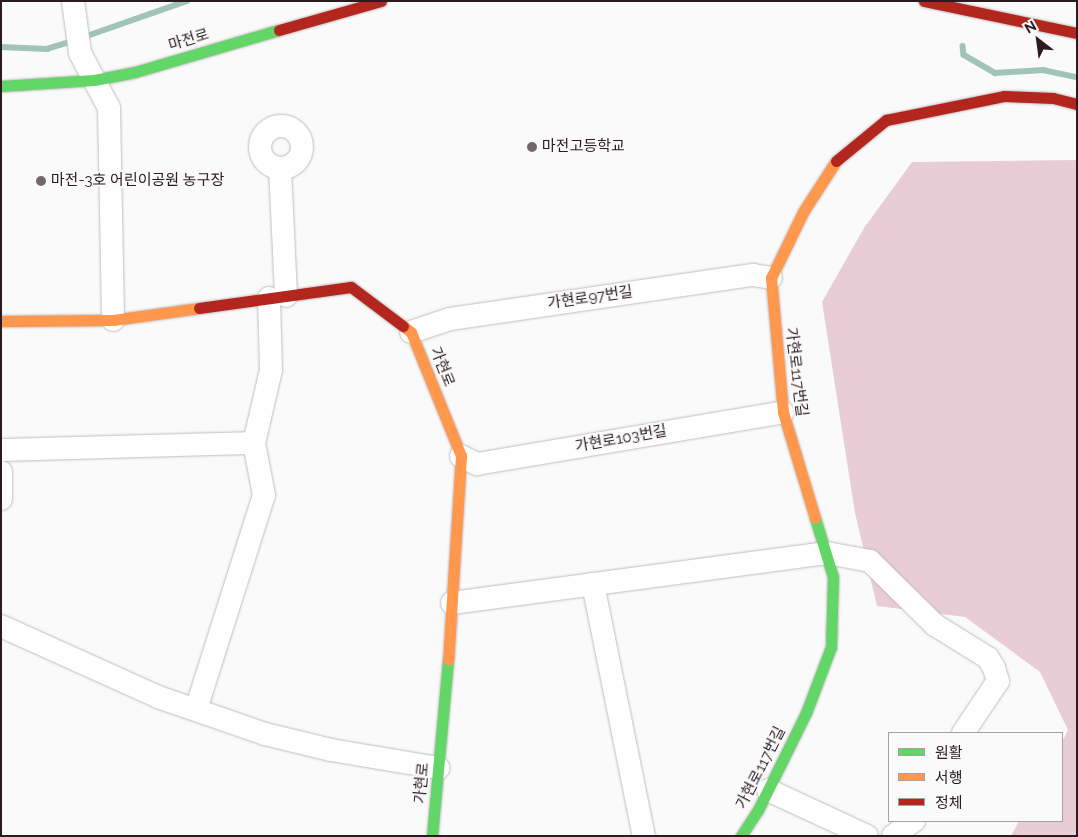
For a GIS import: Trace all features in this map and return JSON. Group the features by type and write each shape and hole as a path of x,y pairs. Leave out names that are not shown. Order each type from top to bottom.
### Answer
{"street":[{"path":"73,1 78,36 94,80 109,108 113,320"},
{"name":"마전로","path":"1,86 94,80 135,72 381,1"},
{"path":"924,1 1077,33"},
{"path":"771,278 803,212 837,159 886,120 1004,96 1053,98 1077,104"},
{"path":"196,710 264,495 254,443 271,370 278,297 280,168"},
{"name":"가현로97번길","path":"411,332 450,319 753,275 771,278"},
{"name":"가현로117번길","path":"741,836 768,790 806,713 831,647 833,577 783,412 771,278"},
{"path":"1,321 113,320 352,287 411,332"},
{"name":"가현로","path":"411,332 461,456 452,602 432,836"},
{"name":"가현로103번길","path":"461,456 477,464 783,412"},
{"path":"1,450 254,443"},
{"path":"1,472 1,499"},
{"path":"452,602 827,553 870,561 935,625 988,658 998,680 964,732"},
{"path":"593,584 644,836"},
{"path":"1,626 158,697 284,739 438,768"},
{"path":"768,790 867,836"},
{"path":"893,836 913,822"}],"shaded area":[{"path":"1077,160 1077,836 1011,836 1018,822 1063,822 1063,740 1068,730 1040,672 965,617 877,606 855,513 822,302 864,228 912,162"}],"waterway":[{"path":"84,37 187,1"},
{"path":"1,47 47,49 73,41"},
{"path":"963,46 964,55 995,73 1043,70 1077,77"}],"traffic: fast":[{"path":"1,86 94,80 135,72 279,30"},
{"path":"741,836 758,810 806,713 831,647 833,577 815,518"},
{"path":"432,836 448,660"}],"traffic: slow":[{"path":"815,518 783,412 771,278 803,212 836,161"},
{"path":"1,321 113,320 199,308"},
{"path":"403,326 411,332 461,456 448,660"}],"traffic: jam":[{"path":"279,30 381,1"},
{"path":"924,1 1077,33"},
{"path":"836,161 886,120 1004,96 1053,98 1077,104"},
{"path":"199,308 351,287 403,326"}],"place":[{"name":"마전고등학교","path":"532,147"},
{"name":"마전-3호 어린이공원 농구장","path":"41,181"}]}
